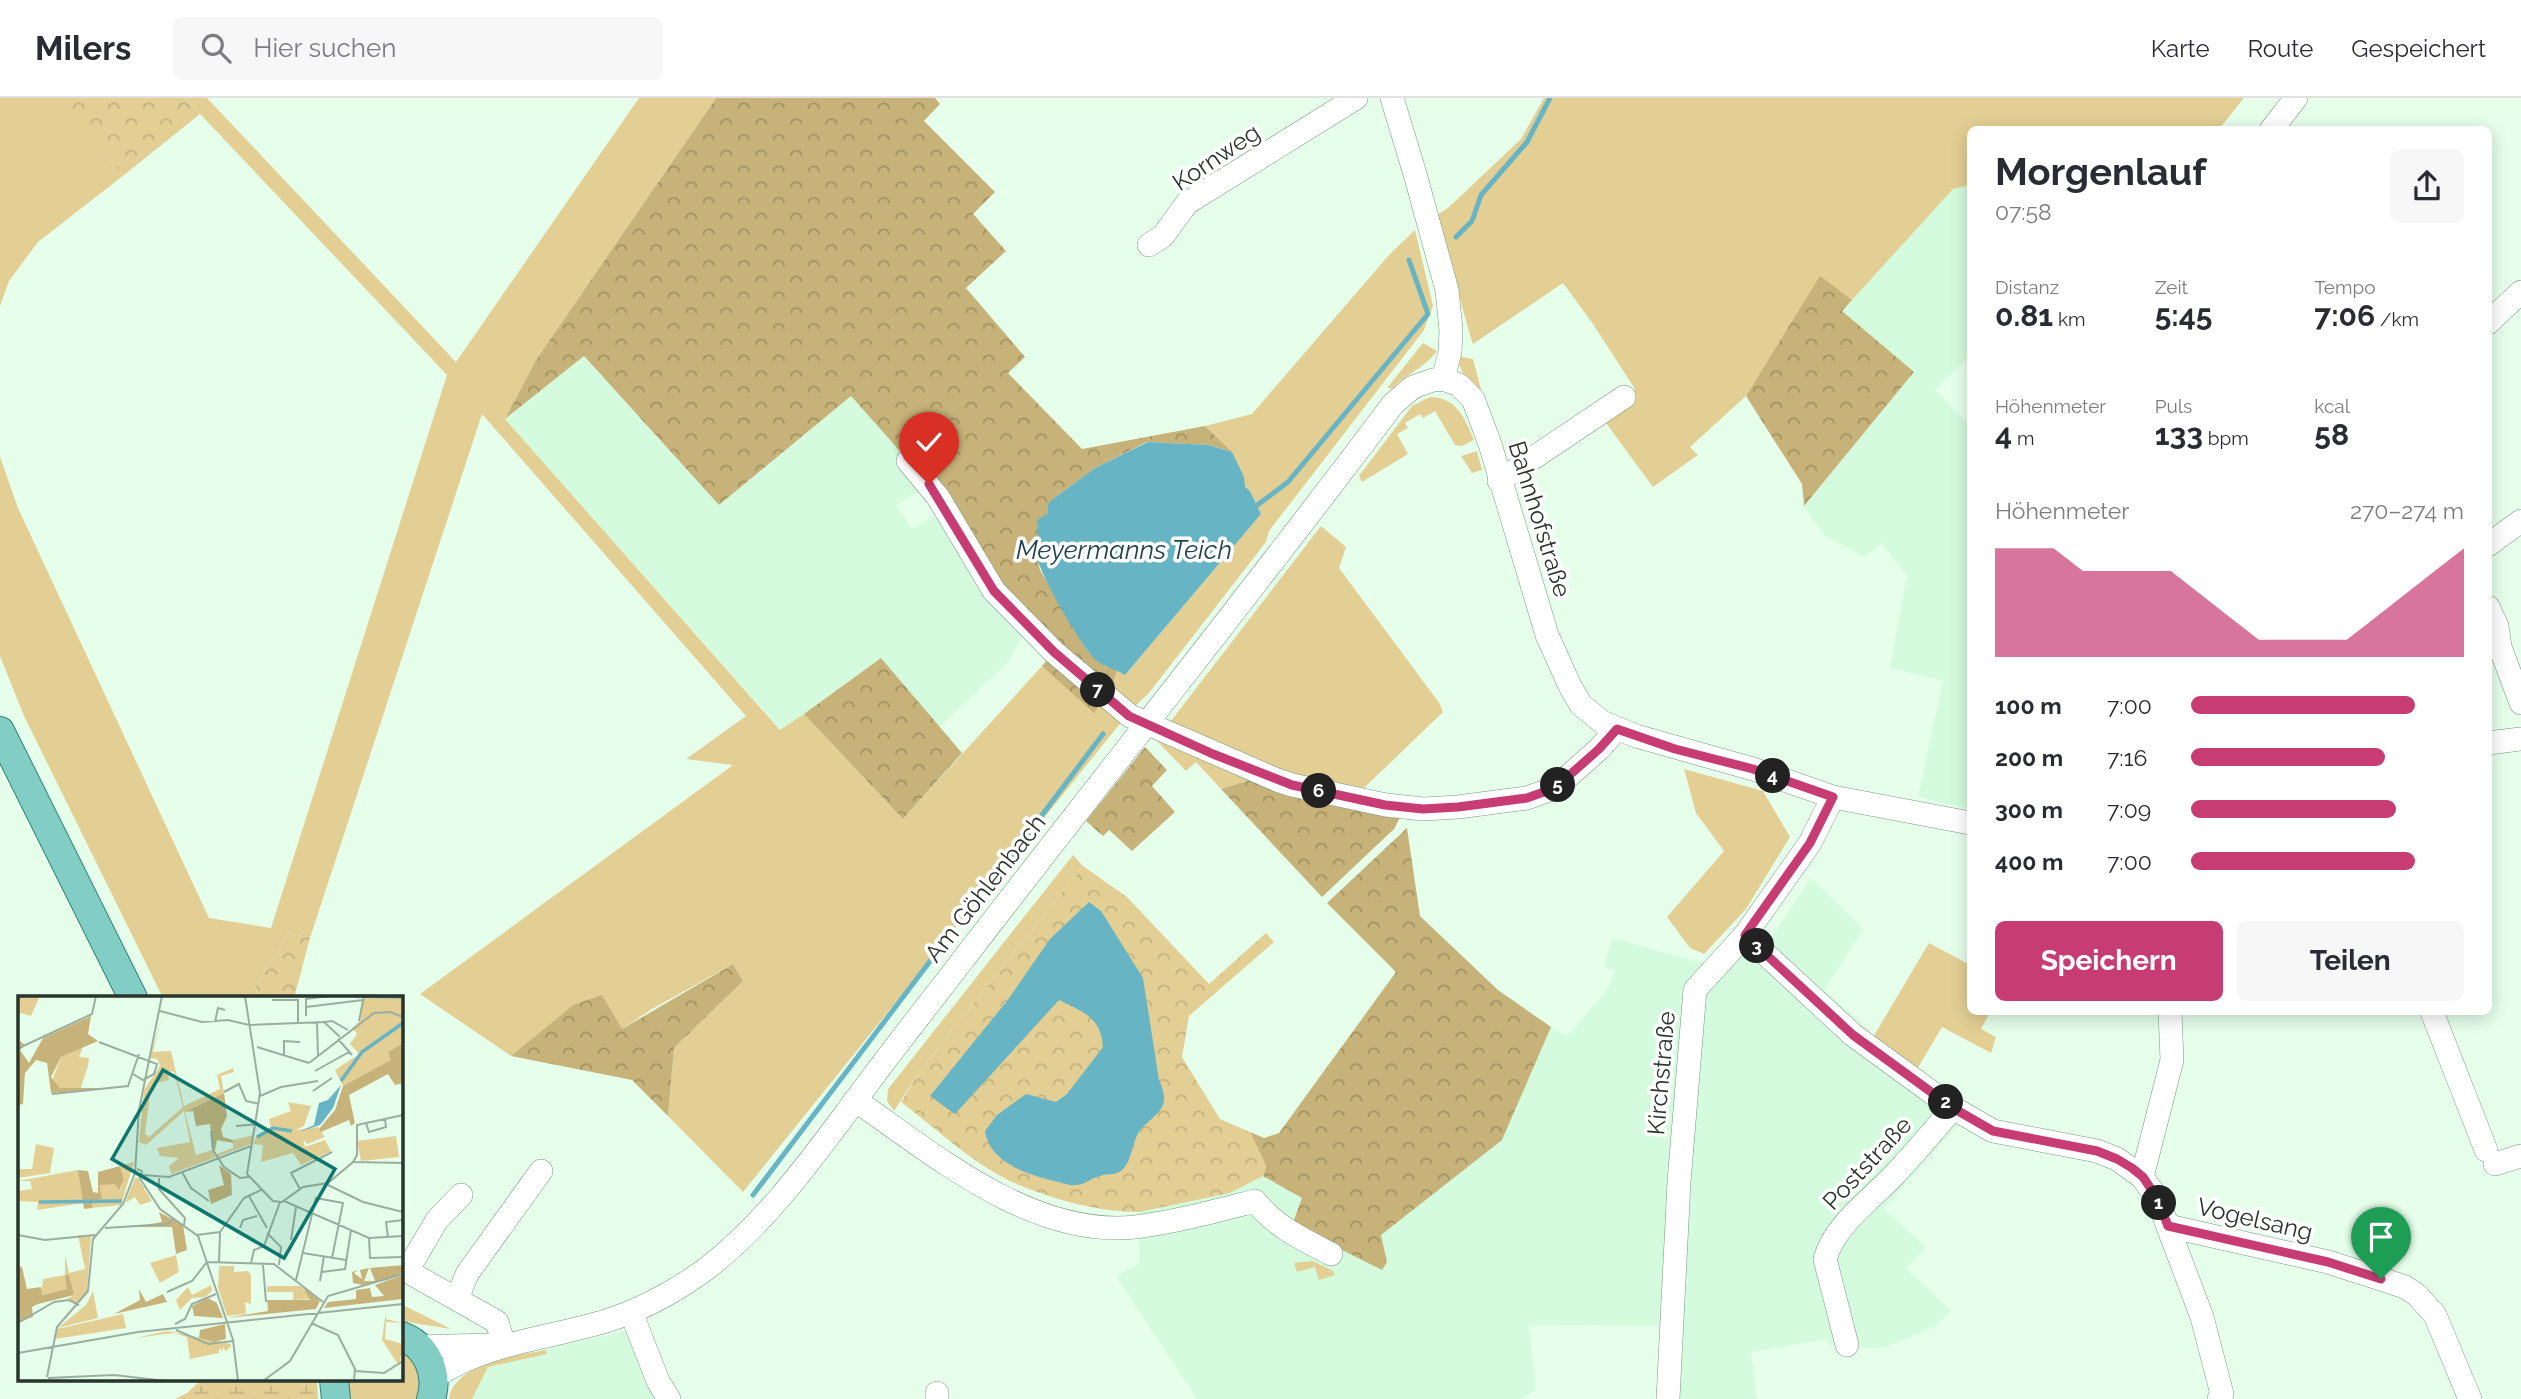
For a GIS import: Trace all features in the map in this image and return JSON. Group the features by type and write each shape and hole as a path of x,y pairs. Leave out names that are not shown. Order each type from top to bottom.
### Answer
{"main road":[{"path":"0,730 132,996"},
{"path":"410,1342 426,1356 432,1388"}],"street":[{"name":"Kornweg","path":"1149,245 1163,236 1186,203 1356,98"},
{"path":"1392,98 1447,290 1451,330 1450,352 1443,379"},
{"path":"2274,126 2296,98"},
{"path":"2504,316 2521,292"},
{"name":"Bahnhofstraße","path":"1443,379 1459,385 1473,398 1490,444 1547,635 1566,678 1581,705 1590,714 1617,729 1675,749 1753,769 1833,797 1967,822"},
{"name":"Am Göhlenbach","path":"432,1388 452,1365 504,1345 572,1330 631,1312 689,1280 740,1241 795,1180 1393,404 1413,387 1443,379"},
{"path":"1499,481 1624,397"},
{"path":"908,461 938,497 994,591 1073,668 1129,716 1213,754 1292,785 1385,805 1423,809 1470,806 1541,794 1555,788 1617,729"},
{"path":"2492,542 2521,521"},
{"path":"2492,615 2497,626 2500,647 2521,703"},
{"path":"2492,743 2521,739"},
{"name":"Kirchstraße","path":"1668,1399 1680,1168 1695,990 1745,935 1810,843 1833,797"},
{"path":"1745,935 1853,1035 1953,1108 1993,1131 2097,1151 2143,1177 2157,1198 2202,1317 2222,1394 2219,1399"},
{"path":"2143,1177 2172,1060 2170,1015"},
{"path":"2433,1015 2491,1157 2521,1156"},
{"path":"855,1100 979,1185 1023,1206 1056,1217 1089,1225 1135,1227 1255,1201 1279,1226 1331,1254"},
{"name":"Poststraße","path":"1846,1345 1825,1259 1829,1246 1953,1108"},
{"path":"457,1299 467,1274 541,1171"},
{"path":"461,1195 437,1220 407,1271 497,1322 504,1345"},
{"name":"Vogelsang","path":"2168,1226 2328,1262 2405,1287 2428,1305 2442,1328 2470,1399"},
{"path":"631,1312 658,1381 669,1399"},
{"name":"Am Göhlenbach","path":"410,1342 504,1345"}],"shaded area":[{"path":"1967,186 1967,358 1935,390 1967,423 1967,808 1918,797 1943,681 1890,668 1907,575 1881,543 1865,557 1824,535 1804,506 1914,373 1842,311 1953,189"},
{"path":"583,356 719,505 851,396 929,484 896,505 912,529 946,509 1029,626 1007,663 939,727 881,658 781,730 505,419"},
{"path":"1811,878 1863,929 1824,990 1870,1031 1861,1047 1958,1125 1883,1209 1926,1247 1906,1268 1951,1311 1934,1327 1885,1347 1865,1348 1850,1343 1829,1345 1827,1339 1751,1352 1757,1399 1672,1399 1675,1326 1529,1325 1536,1390 1520,1399 1197,1399 1116,1276 1139,1264 1139,1212 1230,1193 1263,1176 1302,1198 1292,1224 1387,1262 1380,1235 1502,1140 1551,1027 1567,1036 1604,994 1616,971 1604,967 1612,938 1700,962 1760,954"},
{"path":"630,1330 662,1399 469,1399 487,1366 500,1359"}],"green space":[{"path":"0,98 50,98 124,175 38,242 9,281 0,306"},
{"path":"49,98 185,98 200,114 124,175"},
{"path":"185,98 207,98 456,362 639,98 716,98 536,360 505,419 780,730 804,714 903,819 1042,666 1095,712 1111,692 1117,670 1125,675 1261,514 1250,491 1245,487 1232,452 1205,426 1252,414 1389,255 1415,230 1433,306 1424,330 1269,531 1266,542 1149,693 1131,710 743,1192 668,1116 674,1048 743,981 733,964 622,1029 573,1005 511,1056 420,994 733,765 686,759 746,716 482,414 310,938 288,933 255,988 260,996 162,996 24,716 0,656 0,457 18,508 209,918 271,928 447,375"},
{"path":"716,98 935,98 940,104 924,121 995,192 973,214 1006,251 966,288 1025,357 1008,373 1082,449 1205,426 1232,452 1209,445 1147,442 1095,468 1053,499 1036,552 1040,570 1087,650 1105,666 1117,670 1111,692 1094,713 1042,666 1054,652 1029,626 929,484 851,396 719,505 584,356 505,419 536,360"},
{"path":"1544,98 2244,98 2221,126 1967,126 1967,186 1953,189 1852,300 1820,277 1746,396 1690,447 1698,455 1653,487 1600,415 1635,389 1563,283 1473,344 1437,215 1448,208 1521,139"},
{"path":"1820,276 1852,300 1842,311 1914,372 1804,506 1802,484 1746,396"},
{"path":"1423,343 1437,351 1393,388 1387,388"},
{"path":"1458,356 1473,359 1482,393 1465,377"},
{"path":"1430,397 1453,405 1463,417 1474,440 1462,446 1455,445 1435,411 1423,418 1420,414 1405,423 1408,428 1397,434 1408,454 1362,482 1359,476 1412,406"},
{"path":"1477,451 1482,470 1472,473 1461,456"},
{"path":"1321,526 1346,547 1339,568 1440,704 1443,712 1364,788 1296,779 1167,726"},
{"path":"881,658 962,753 903,819 804,714"},
{"path":"1162,735 1259,777 1221,789 1196,762 1186,771 1157,741"},
{"path":"1145,747 1167,770 1152,786 1175,812 1132,851 1109,830 1103,836 1086,821"},
{"path":"1684,769 1763,791 1790,837 1746,909 1704,954 1690,948 1667,917 1724,851 1696,813"},
{"path":"1259,777 1402,814 1394,829 1322,897 1221,789"},
{"path":"1407,828 1420,916 1498,990 1551,1027 1502,1140 1381,1235 1387,1262 1382,1270 1292,1225 1302,1198 1263,1176 1266,1166 1250,1132 1264,1138 1279,1133 1396,972 1327,903"},
{"path":"1073,855 1083,866 922,1068 894,1111 887,1101 888,1089"},
{"path":"1083,866 1127,897 1209,984 1266,933 1274,942 1189,1016 1182,1057 1220,1119 1250,1132 1266,1166 1263,1176 1230,1193 1139,1212 1109,1210 1047,1196 988,1168 901,1102 922,1068"},
{"path":"288,933 310,938 295,996 260,996 255,988"},
{"path":"1929,943 1967,963 1967,1015 1988,1015 1981,1029 1996,1037 1991,1053 1942,1027 1916,1071 1872,1039"},
{"path":"733,964 743,981 674,1048 668,1116 632,1080 511,1056 573,1005 602,995 622,1029"},
{"path":"1313,1261 1333,1271 1335,1275 1319,1280 1315,1267 1297,1272 1294,1263"},
{"path":"402,1304 451,1329 402,1321"},
{"path":"546,1350 547,1354 488,1367 472,1399 449,1399 453,1387 474,1369 504,1358"},
{"path":"402,1352 412,1360 419,1378 416,1399 351,1399 347,1382 402,1382"},
{"path":"199,1382 317,1382 318,1399 175,1399"}],"water":[{"name":"Meyermanns Teich","path":"1148,442 1209,445 1232,452 1244,477 1245,487 1250,491 1261,514 1125,675 1102,664 1089,653 1061,608 1038,561 1037,520 1048,513 1048,504 1053,499 1095,468"},
{"path":"1089,902 1101,911 1143,978 1164,1097 1158,1113 1138,1133 1129,1159 1121,1171 1073,1185 1033,1175 1011,1165 994,1151 985,1131 997,1115 1026,1094 1056,1102 1067,1094 1103,1047 1095,1022 1083,1012 1059,1000 955,1114 930,1096 1007,1001 1050,939"}],"waterway":[{"path":"1456,237 1472,221 1481,195 1527,142 1550,98"},
{"path":"1252,509 1288,482 1428,314 1409,260"},
{"path":"978,900 1103,734"},
{"path":"753,1195 953,931"}],"route":[{"path":"929,484 994,591 1054,652 1129,716 1213,754 1292,785 1404,808 1441,809 1527,798 1555,788 1617,729 1675,749 1753,769 1833,797 1810,843 1745,935 1853,1035 1953,1108 1993,1131 2058,1142 2097,1151 2117,1159 2143,1177 2157,1198 2168,1226 2328,1262 2381,1279"}]}
